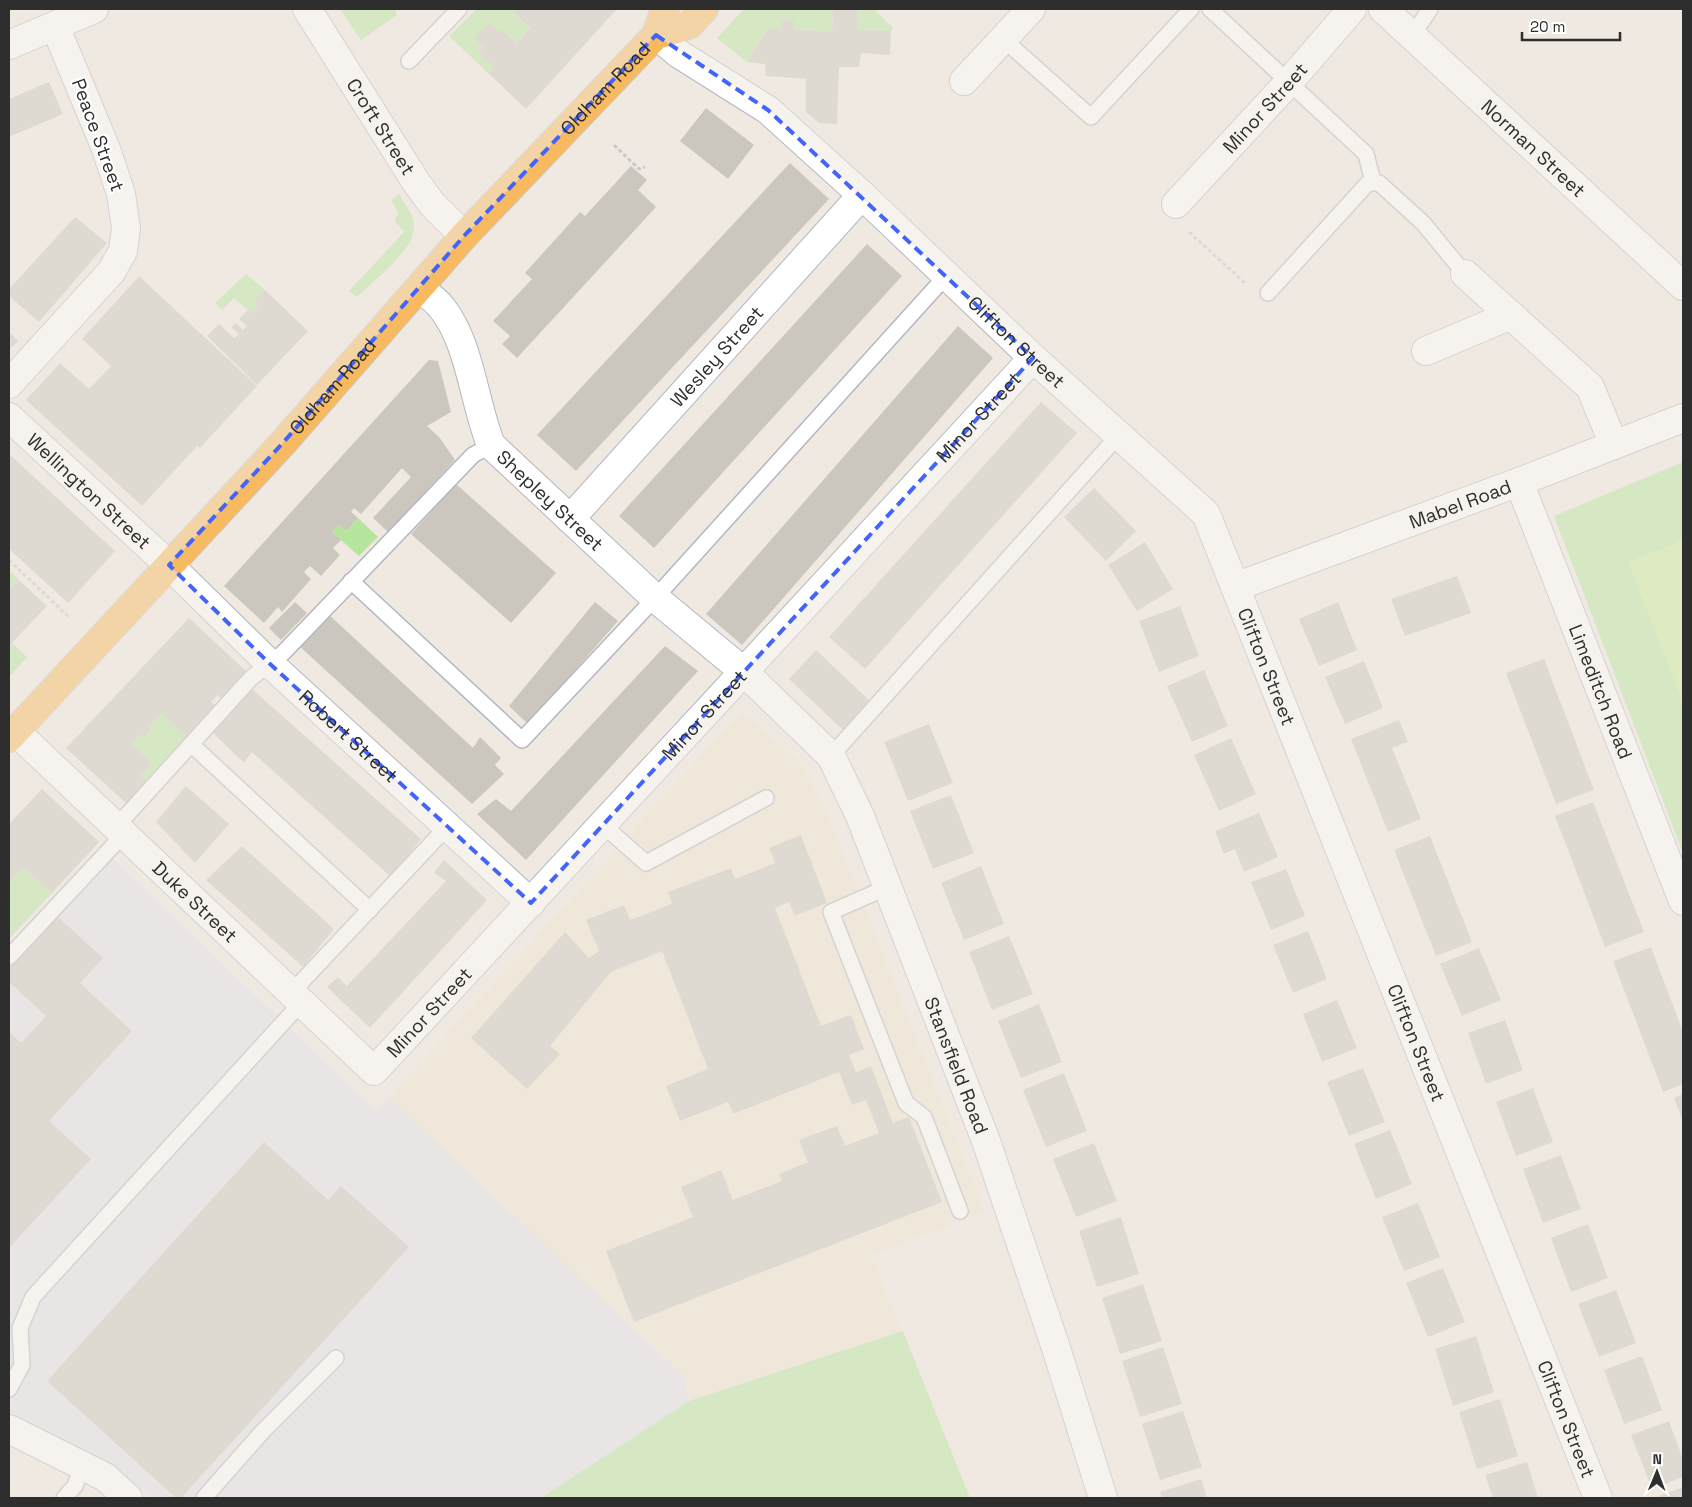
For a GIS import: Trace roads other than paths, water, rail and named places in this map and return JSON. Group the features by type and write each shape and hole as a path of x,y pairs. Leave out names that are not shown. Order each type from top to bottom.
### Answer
{"highway":[{"name":"Oldham Road","path":"12,734 282,444 464,236 656,35 665,9"},
{"name":"Oldham Road","path":"656,35 689,25 704,9"}],"street":[{"path":"9,45 94,9"},
{"name":"Croft Street","path":"308,9 382,124 397,152 432,204 464,236"},
{"path":"964,81 1031,9"},
{"name":"Minor Street","path":"1176,204 1289,82 1352,9"},
{"name":"Norman Street","path":"1383,9 1683,286"},
{"name":"Peace Street","path":"9,384 111,272 123,251 126,228 121,194 106,149 55,26"},
{"name":"Clifton Street","path":"656,35 678,54 768,110 862,195 1033,358 1206,514 1598,1498"},
{"name":"Wesley Street","path":"570,519 862,195"},
{"path":"1466,274 1590,386 1614,445"},
{"name":"Shepley Street","path":"419,288 442,307 457,332 481,420 491,445 655,598 742,671"},
{"path":"1426,351 1511,315"},
{"name":"Minor Street","path":"374,1071 604,826 742,671 1033,358"},
{"name":"Wellington Street","path":"9,417 169,565"},
{"name":"Mabel Road","path":"1235,587 1519,482 1683,418"},
{"name":"Limeditch Road","path":"1519,482 1683,900"},
{"name":"Robert Street","path":"169,565 269,663 531,903"},
{"name":"Stansfield Road","path":"742,671 831,756 860,816 986,1141 1056,1348 1103,1498"},
{"name":"Duke Street","path":"12,734 119,831 374,1071"},
{"path":"9,1429 105,1477 128,1498"}],"lane":[{"path":"409,61 459,9"},
{"path":"1003,39 1091,117 1190,9"},
{"path":"1210,9 1366,154 1373,182"},
{"path":"1412,36 1430,9"},
{"path":"1268,293 1368,183 1373,182 1379,183 1423,223 1466,274"},
{"path":"351,581 522,740 655,598 946,276"},
{"path":"831,756 1118,436"},
{"path":"9,957 252,678 284,653 473,455 491,445"},
{"path":"192,745 370,910"},
{"path":"604,826 646,863 766,798"},
{"path":"9,1389 22,1365 20,1328 33,1297 296,998 370,910 447,827"},
{"path":"888,887 831,912 906,1103 924,1117 960,1211"},
{"path":"204,1498 263,1431 336,1358"},
{"path":"64,1498 75,1486 82,1466"}]}
